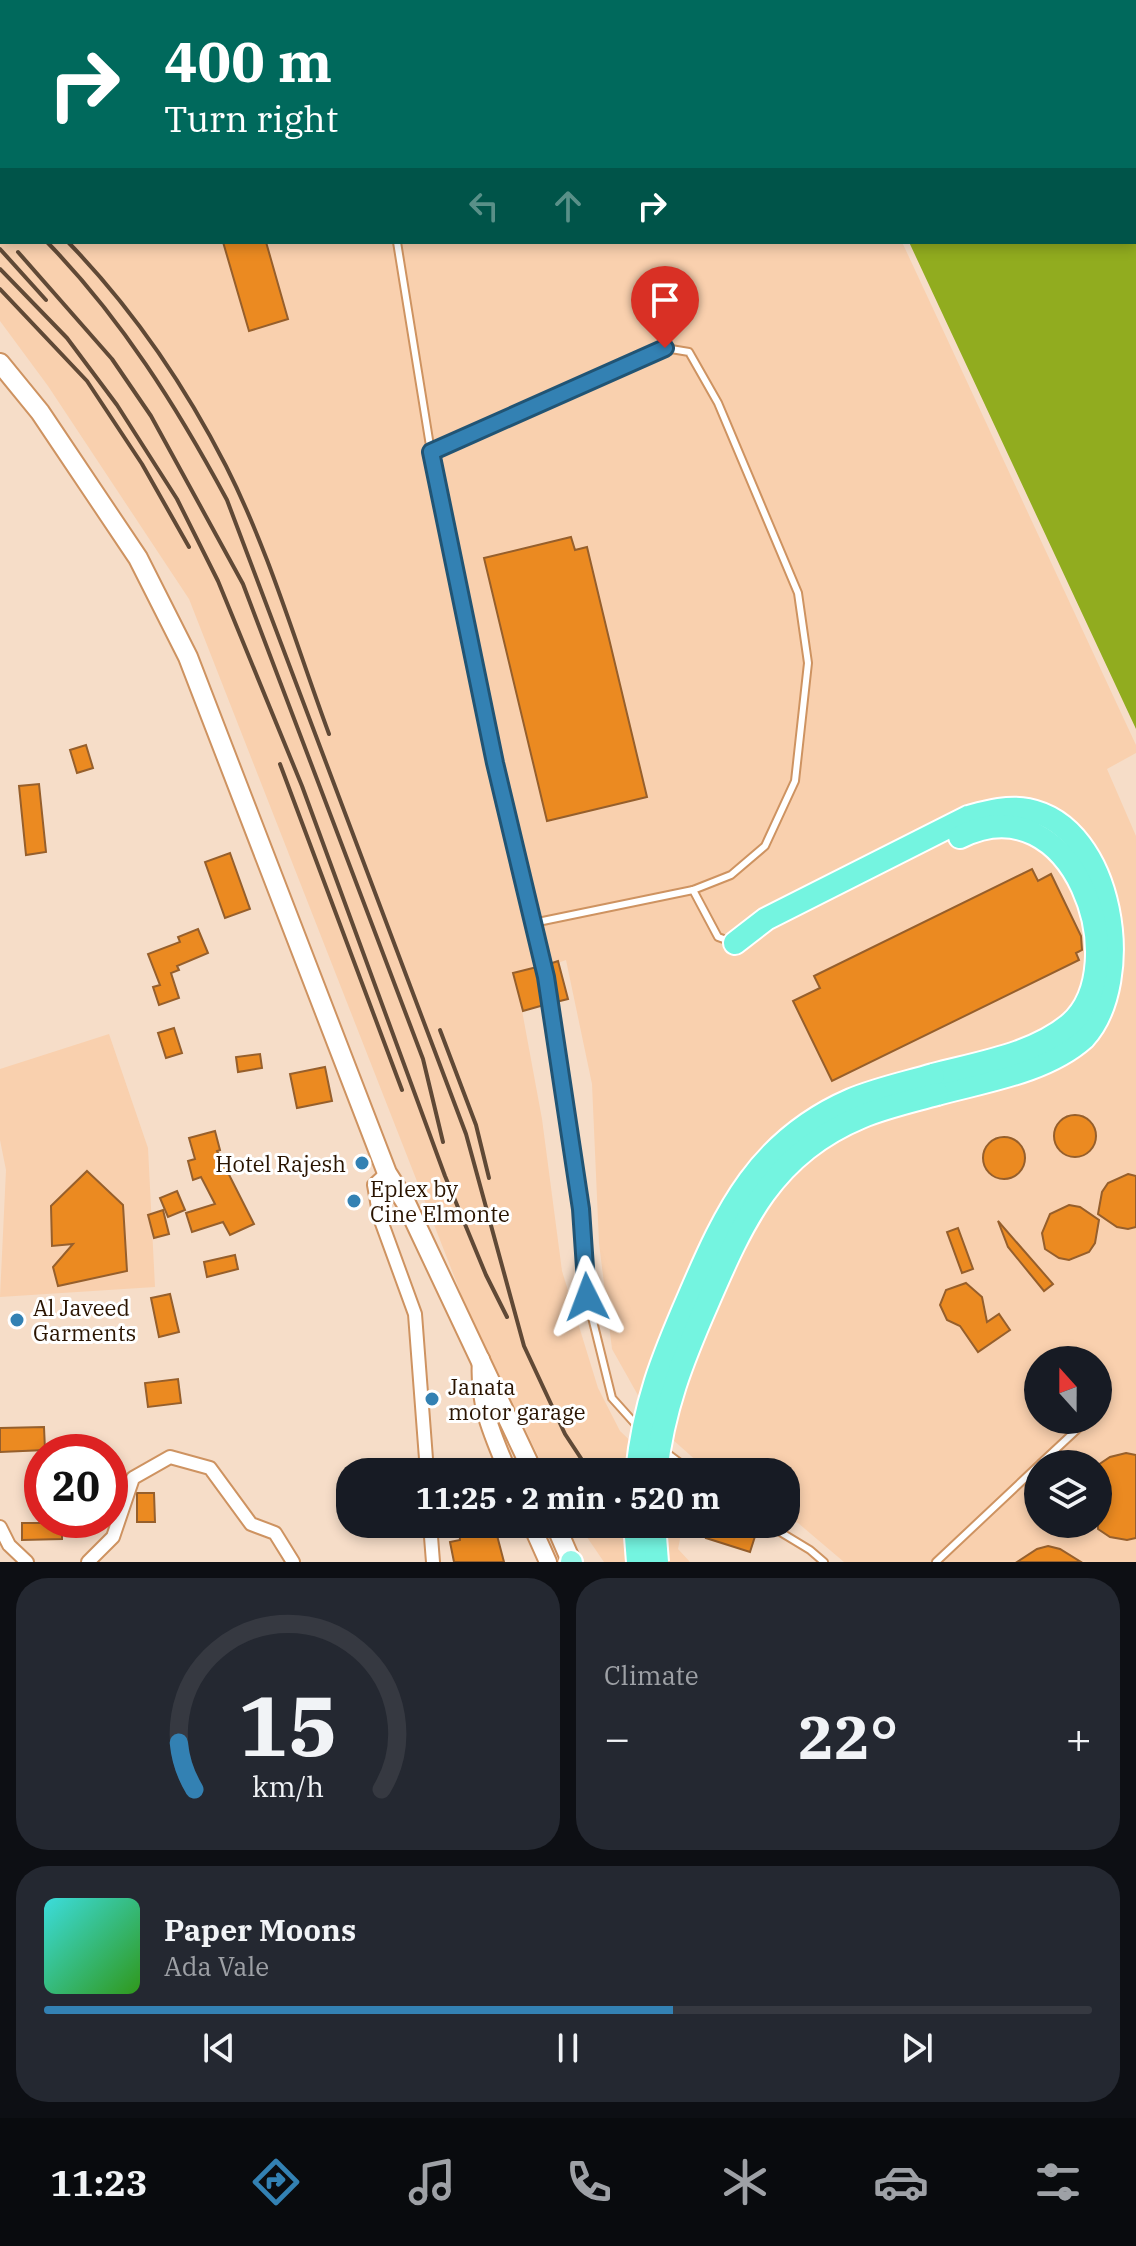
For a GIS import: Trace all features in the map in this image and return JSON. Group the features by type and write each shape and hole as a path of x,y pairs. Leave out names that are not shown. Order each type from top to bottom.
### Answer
{"highway":[{"path":"639,1458 644,1421 657,1370 724,1218 747,1181 792,1135 832,1109 875,1091 1010,1074 1051,1058 1083,1038 1105,1012 1115,980 1117,947 1110,906 1095,866 1075,837 1057,822 1029,810 999,809 968,817 766,919 735,943"},
{"path":"658,1458 675,1377 737,1236 762,1193 796,1156 841,1126 935,1085"},
{"path":"636,1538 638,1562"},
{"path":"655,1538 657,1562"}],"main road":[{"path":"0,363 40,412 138,558 188,657 387,1173 406,1203 527,1458"},
{"path":"561,1538 571,1562"}],"street":[{"path":"387,1173 374,1185 375,1194 380,1218 415,1314 426,1458"},
{"path":"481,1357 479,1382 484,1416 502,1458"},
{"path":"88,1562 113,1537 133,1478 170,1457 210,1468 251,1524 275,1533 293,1562"},
{"path":"0,1527 9,1545 27,1562"},
{"path":"431,1538 433,1562"},
{"path":"537,1538 548,1562"}],"lane":[{"path":"397,244 431,452 495,763 546,977 581,1209 587,1297 612,1398 650,1441 673,1458"},
{"path":"431,452 665,348 689,352 718,403 798,593 808,663 795,781 765,846 731,875 693,890 533,923"},
{"path":"693,890 718,937 735,943"},
{"path":"1055,1450 1072,1434"},
{"path":"936,1562 1024,1479"},
{"path":"788,1538 824,1562"}],"shaded area":[{"path":"0,244 903,244 1136,745 1136,753 1107,769 1136,836 1136,1562 844,1562 800,1525 800,1458 693,1458 653,1422 612,1349 599,1243 592,1084 566,960 516,978 542,1119 562,1271 598,1388 620,1431 648,1458 539,1458 467,1309 189,599 48,386 0,321"},
{"path":"910,244 1136,244 1136,729"},
{"path":"109,1034 148,1148 155,1287 0,1297 6,1170 0,1140 0,1069"},
{"path":"588,1538 680,1538 678,1549 690,1562 604,1562"}],"building":[{"path":"224,244 267,244 288,319 249,331"},
{"path":"571,537 575,550 587,547 647,797 547,821 484,558"},
{"path":"86,745 93,768 77,773 70,750"},
{"path":"39,784 46,852 26,855 19,786"},
{"path":"230,853 250,909 225,918 205,862"},
{"path":"1032,869 1038,881 1051,874 1081,936 1082,950 1076,953 1079,960 832,1081 793,1001 820,988 814,976"},
{"path":"198,929 208,953 177,966 179,970 171,973 179,998 159,1005 153,987 160,985 148,954 180,942 178,937"},
{"path":"558,961 568,999 556,1002 549,964"},
{"path":"537,967 544,1005 523,1011 513,973"},
{"path":"174,1028 182,1053 166,1058 158,1033"},
{"path":"260,1054 262,1068 238,1072 236,1057"},
{"path":"325,1067 332,1101 297,1108 290,1074"},
{"path":"1075,1115 1090,1121 1096,1136 1090,1151 1075,1157 1060,1151 1054,1136 1060,1121"},
{"path":"215,1131 220,1150 217,1151 254,1224 230,1235 223,1222 192,1232 186,1213 215,1204 201,1177 193,1180 188,1161 195,1159 189,1138"},
{"path":"1004,1137 1019,1143 1025,1158 1019,1173 1004,1179 989,1173 983,1158 989,1143"},
{"path":"87,1171 123,1205 127,1271 58,1286 53,1267 73,1244 52,1246 51,1206"},
{"path":"1128,1174 1136,1176 1136,1227 1128,1229 1117,1227 1098,1214 1102,1192 1108,1183"},
{"path":"177,1191 185,1210 168,1217 160,1198"},
{"path":"1069,1205 1080,1207 1099,1220 1095,1243 1089,1252 1069,1260 1045,1249 1042,1233 1050,1214"},
{"path":"163,1210 169,1234 154,1238 148,1215"},
{"path":"998,1221 1053,1284 1044,1291 1008,1247"},
{"path":"958,1228 973,1269 962,1273 947,1232"},
{"path":"235,1255 238,1269 207,1277 204,1262"},
{"path":"966,1283 982,1297 987,1322 999,1314 1010,1330 978,1352 960,1326 947,1320 940,1305 946,1290"},
{"path":"170,1294 179,1332 159,1337 151,1298"},
{"path":"178,1379 181,1403 148,1407 145,1383"},
{"path":"44,1427 44,1434 24,1434 24,1451 0,1452 0,1428"},
{"path":"1126,1453 1136,1455 1136,1538 1112,1537 1112,1456"},
{"path":"137,1493 154,1493 155,1522 137,1522"},
{"path":"22,1523 24,1538 62,1538 62,1539 22,1540"},
{"path":"498,1538 504,1562 454,1562 450,1542"},
{"path":"706,1538 754,1538 750,1552"},
{"path":"1048,1546 1060,1549 1081,1562 1017,1562"}],"railway":[{"path":"49,244 99,301 146,365 227,500 466,1134 524,1346 565,1434 581,1458"},
{"path":"70,244 114,293 155,348 193,406 226,466 269,565 329,734"},
{"path":"0,249 46,300"},
{"path":"18,252 112,359 151,416 243,584 423,1059 443,1142"},
{"path":"0,269 67,338 117,405 177,499 218,581 302,786 445,1176 507,1317"},
{"path":"0,289 87,381 142,464 189,547"},
{"path":"280,764 402,1090"},
{"path":"440,1030 476,1125 489,1178"},
{"path":"643,1538 665,1562"}],"place":[{"name":"Hotel Rajesh","path":"362,1163"},
{"name":"Eplex by Cine Elmonte","path":"354,1201"},
{"name":"Al Javeed Garments","path":"17,1320"},
{"name":"Janata motor garage","path":"432,1399"}],"route":[{"path":"587,1297 581,1209 546,977 495,763 431,452 665,348"}]}
